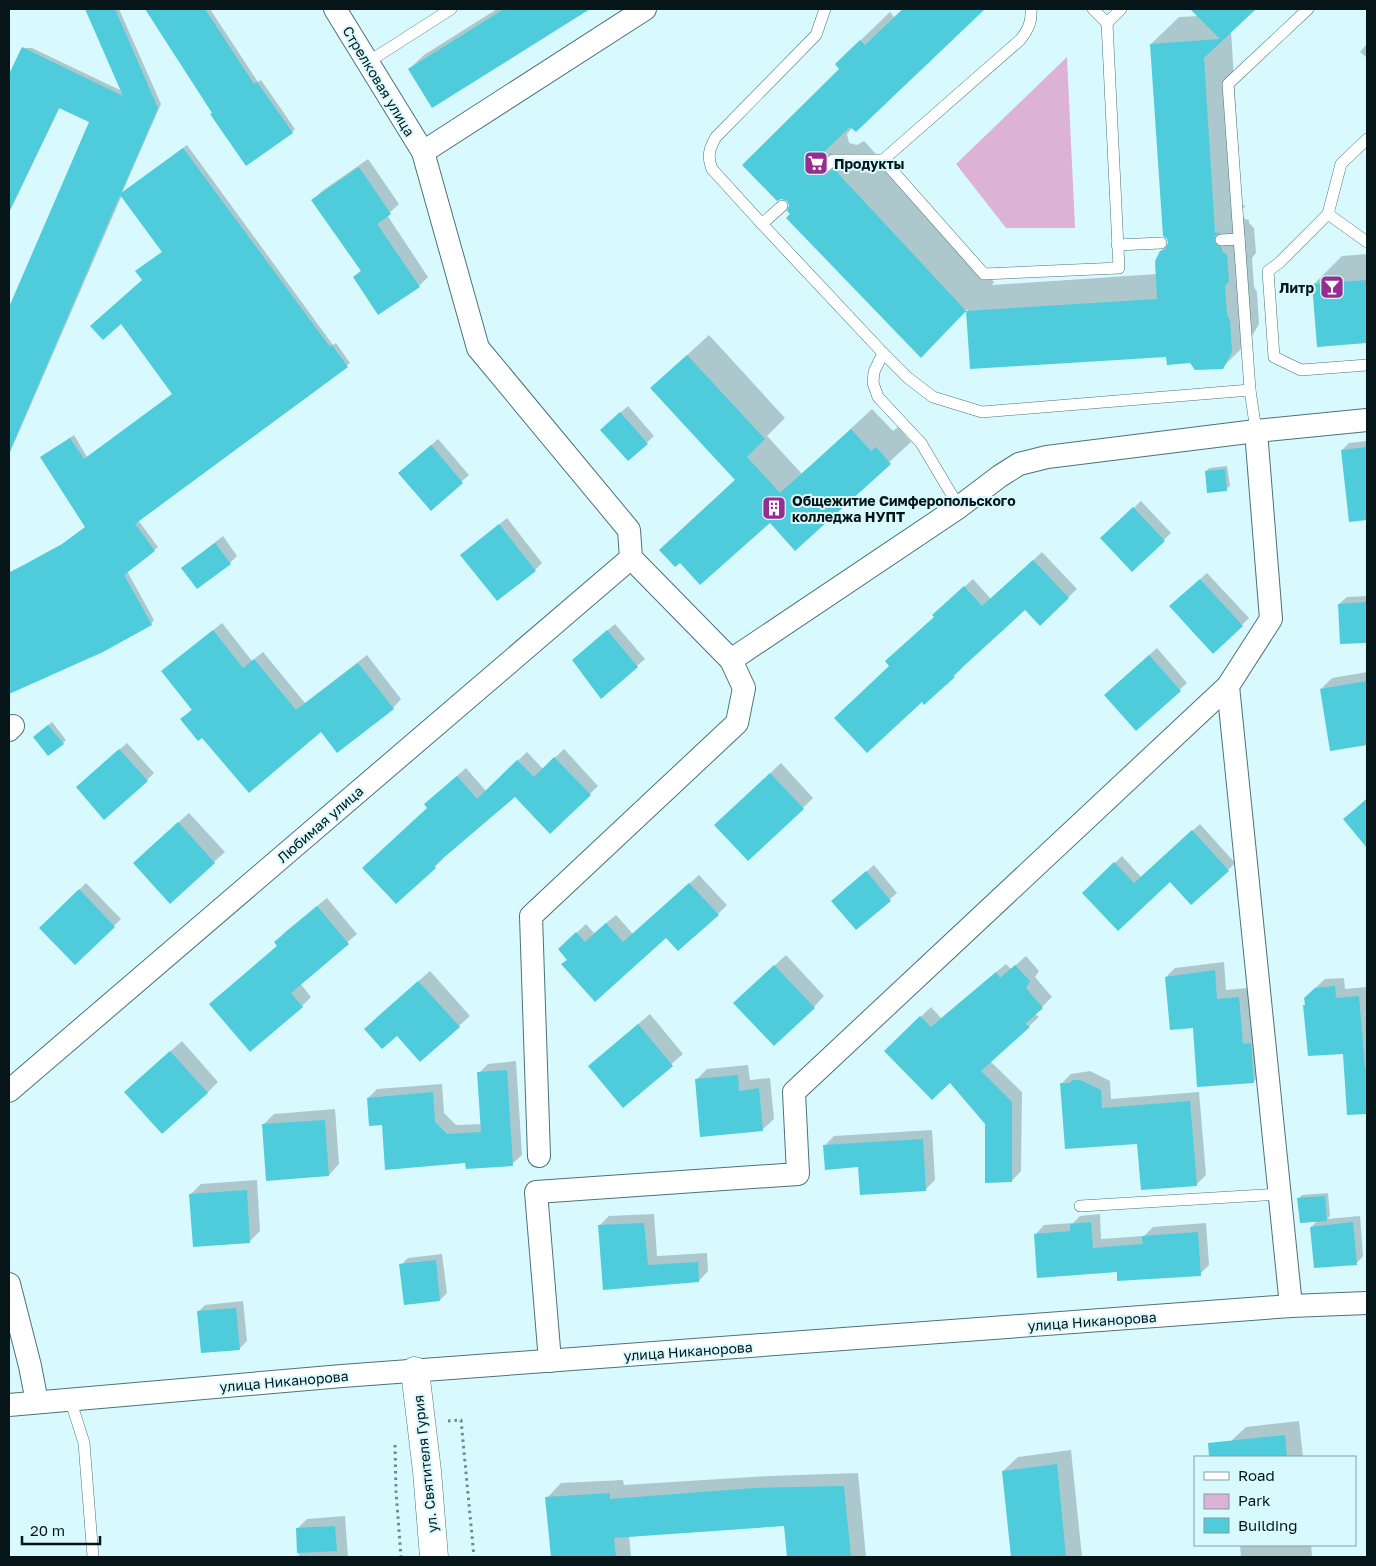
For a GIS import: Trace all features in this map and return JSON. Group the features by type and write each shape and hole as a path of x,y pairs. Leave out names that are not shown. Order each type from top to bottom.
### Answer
{"street":[{"name":"Стрелковая улица","path":"335,9 423,152 478,348 629,530 631,558"},
{"path":"423,152 645,9"},
{"path":"731,660 959,507 1019,464 1047,457 1256,431 1367,420"},
{"path":"550,1361 536,1192 798,1174 794,1092 1228,686 1271,619 1256,431"},
{"path":"538,1156 531,916 737,723 744,688 731,660 631,558"},
{"name":"Любимая улица","path":"9,1091 631,558"},
{"path":"1228,686 1291,1306"},
{"path":"9,1284 30,1366 37,1402"},
{"name":"улица Никанорова","path":"9,1405 415,1370 1291,1306 1367,1303"},
{"name":"ул. Святителя Гурия","path":"415,1370 427,1470 434,1557"}],"lane":[{"path":"368,62 451,9"},
{"path":"825,9 816,35 716,137 709,148 708,159 712,170 882,353 908,378 933,397 982,412 1250,390"},
{"path":"826,166 833,160 883,160 1020,40 1030,25 1032,19 1031,9"},
{"path":"883,160 984,274 1118,268 1106,22 1092,9"},
{"path":"1106,22 1121,9"},
{"path":"1256,431 1250,390 1228,84 1308,9"},
{"path":"1367,139 1341,164 1328,214 1279,263 1268,271 1274,357 1301,370 1367,364"},
{"path":"762,224 782,206"},
{"path":"1328,214 1367,242"},
{"path":"1221,240 1239,239"},
{"path":"1117,245 1161,243"},
{"path":"882,353 874,372 873,383 878,397 921,442 959,507"},
{"path":"1080,1206 1279,1194"},
{"path":"70,1399 84,1443 93,1557"}],"path":[{"path":"444,1421 461,1420 474,1557"},
{"path":"395,1436 400,1557"}],"green space":[{"path":"1067,57 1075,228 1006,228 956,164"}],"building":[{"path":"85,9 115,9 158,108 121,193 183,148 330,347 332,345 348,367 135,524 155,551 124,575 152,625 103,652 9,694 9,573 62,544 85,527 40,457 70,438 84,459 172,394 121,324 103,340 90,326 142,280 135,271 162,252 120,195 9,453 9,307 89,122 59,108 9,212 9,74 22,47 123,96"},
{"path":"145,9 205,9 254,84 257,82 293,133 246,166 210,114 212,113"},
{"path":"504,9 590,9 432,108 408,69"},
{"path":"903,9 985,9 856,132 850,127 821,155 824,158 819,163 819,167 824,173 834,169 966,311 921,358 786,218 790,214 787,211 789,205 787,201 781,199 777,201 742,165 839,69 835,64 860,40 865,45"},
{"path":"1190,9 1256,9 1204,58 1215,233 1221,232 1215,236 1214,241 1217,246 1222,247 1222,251 1227,255 1229,281 1225,286 1232,352 1223,369 1195,370 1190,363 1167,365 1166,357 970,369 966,311 1157,299 1155,261 1160,251 1165,249 1168,243 1167,239 1163,236 1150,44 1220,39"},
{"path":"359,167 391,214 377,224 420,287 378,315 353,277 361,271 311,200"},
{"path":"1367,280 1367,343 1317,347 1312,284"},
{"name":"Общежитие Симферопольского колледжа НУПТ","path":"687,355 765,439 747,457 780,493 851,429 871,451 876,447 891,464 795,551 770,523 700,585 680,563 675,567 659,550 735,480 650,388"},
{"path":"620,412 648,444 628,461 600,430"},
{"path":"431,445 463,483 431,511 398,473"},
{"path":"1367,447 1367,520 1349,522 1341,450"},
{"path":"1225,469 1227,491 1207,493 1205,471"},
{"path":"1133,507 1165,541 1132,572 1100,538"},
{"path":"499,524 536,571 497,601 460,555"},
{"path":"215,543 231,564 197,589 181,568"},
{"path":"1033,560 1069,598 1040,626 1025,610 953,676 955,677 924,705 922,702 867,753 834,718 889,666 885,661 934,617 932,615 964,586 982,606"},
{"path":"1200,579 1243,626 1213,654 1169,606"},
{"path":"1367,602 1367,643 1340,644 1338,604"},
{"path":"213,630 243,668 254,659 296,710 358,663 394,709 337,753 321,732 249,793 202,738 198,741 180,719 192,710 161,671"},
{"path":"607,630 638,667 601,699 572,660"},
{"path":"1149,655 1181,691 1136,731 1104,695"},
{"path":"1367,681 1367,745 1330,751 1320,689"},
{"path":"48,725 64,744 48,756 33,737"},
{"path":"119,749 148,781 104,820 76,787"},
{"path":"554,757 591,795 550,834 515,797 434,866 436,868 396,904 362,868 427,808 424,804 457,776 477,799 517,760 534,777"},
{"path":"770,773 804,809 748,861 714,825"},
{"path":"1367,799 1367,848 1343,819"},
{"path":"178,822 215,863 170,904 133,863"},
{"path":"1192,830 1229,871 1191,905 1170,882 1118,931 1082,893 1114,862 1134,883"},
{"path":"866,871 891,901 856,930 831,901"},
{"path":"689,883 719,915 678,951 666,938 595,1002 561,964 567,960 558,949 576,932 585,942 606,923 623,942"},
{"path":"79,889 115,927 75,965 39,928"},
{"path":"317,906 349,944 291,993 303,1007 250,1052 209,1004 277,946 274,942"},
{"path":"774,965 815,1008 774,1046 733,1003"},
{"path":"1015,965 1030,981 1026,988 1043,1008 1025,1024 1030,1027 981,1071 1012,1102 1012,1182 985,1183 985,1124 950,1083 932,1100 884,1051 920,1016 931,1027 996,972 1000,978"},
{"path":"1215,970 1217,999 1239,997 1243,1044 1251,1043 1254,1083 1197,1087 1193,1028 1170,1030 1165,977"},
{"path":"418,981 460,1027 420,1062 397,1036 382,1049 364,1029"},
{"path":"1335,986 1336,998 1359,996 1365,1067 1367,1066 1367,1114 1347,1115 1343,1054 1308,1056 1304,998 1315,988"},
{"path":"638,1024 673,1066 623,1108 588,1066"},
{"path":"170,1051 208,1093 162,1134 124,1092"},
{"path":"507,1070 513,1166 466,1169 465,1163 385,1170 382,1125 369,1126 367,1098 433,1092 435,1122 447,1134 481,1132 477,1072"},
{"path":"738,1075 739,1091 759,1088 763,1131 700,1137 695,1079"},
{"path":"1073,1080 1080,1080 1101,1090 1102,1108 1190,1101 1197,1186 1141,1190 1137,1144 1065,1149 1060,1083 1069,1083"},
{"path":"325,1120 329,1176 266,1181 262,1124"},
{"path":"923,1139 926,1191 860,1195 858,1167 825,1170 823,1145"},
{"path":"247,1190 250,1243 193,1247 189,1194"},
{"path":"1325,1196 1327,1221 1300,1223 1297,1198"},
{"path":"1091,1222 1093,1248 1143,1244 1142,1236 1198,1232 1201,1276 1117,1281 1117,1272 1037,1278 1034,1234 1070,1231 1070,1224"},
{"path":"1353,1222 1357,1265 1314,1268 1310,1227"},
{"path":"644,1223 648,1265 698,1262 699,1282 603,1290 598,1225"},
{"path":"436,1260 440,1301 404,1305 399,1264"},
{"path":"236,1308 240,1350 201,1353 197,1311"},
{"path":"1285,1435 1287,1456 1209,1456 1208,1443"},
{"path":"1057,1464 1066,1557 1011,1557 1002,1471"},
{"path":"844,1486 851,1557 787,1557 784,1526 614,1538 616,1557 551,1557 545,1497 610,1493 610,1499 754,1488"},
{"path":"335,1526 337,1551 297,1553 296,1528"}],"place":[{"name":"Продукты","path":"816,163"},
{"name":"Литр","path":"1332,287"},
{"name":"Общежитие Симферопольского колледжа НУПТ","path":"774,508"}]}
